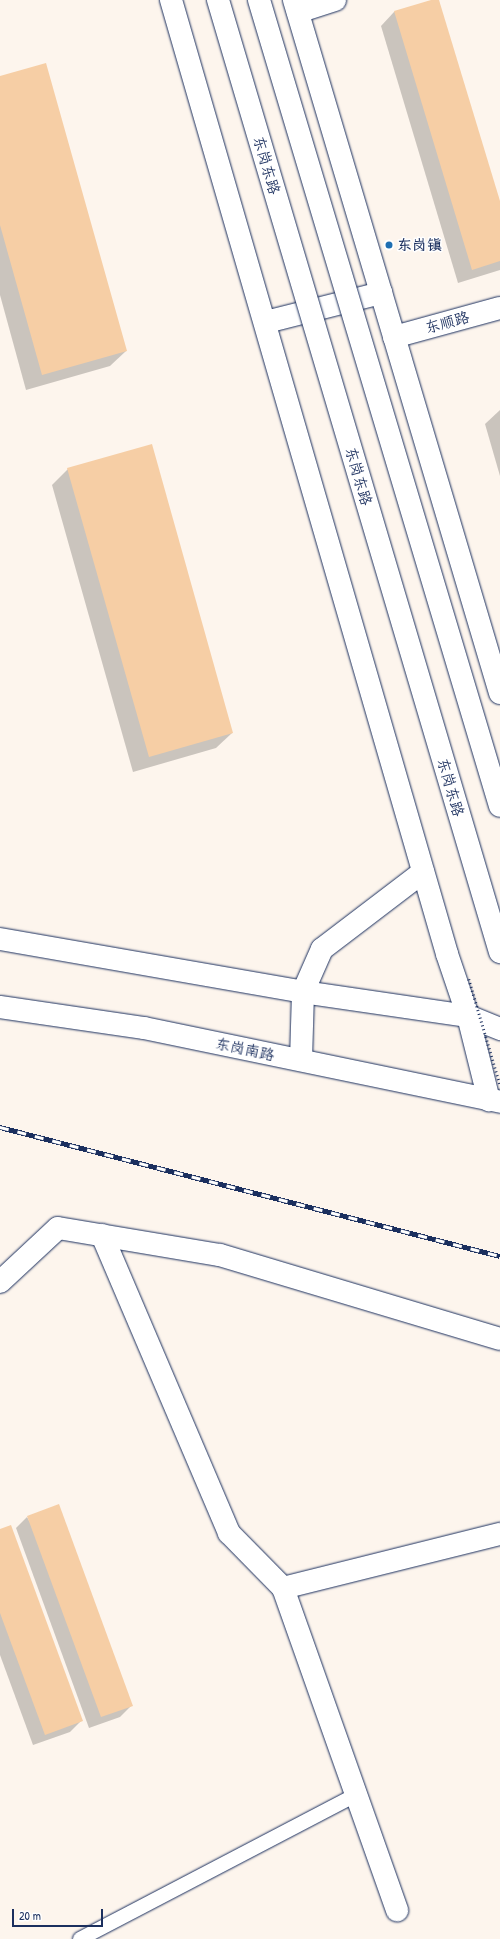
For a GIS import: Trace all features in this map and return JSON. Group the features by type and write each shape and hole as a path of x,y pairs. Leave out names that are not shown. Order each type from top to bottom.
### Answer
{"street":[{"path":"171,0 266,322 423,872 468,1016 496,1095"},
{"name":"东岗东路","path":"218,0 500,952"},
{"path":"259,0 500,806"},
{"path":"335,0 296,6 500,693"},
{"path":"266,322 381,294"},
{"name":"东顺路","path":"394,337 500,308"},
{"path":"301,1060 303,992 322,949 423,872"},
{"path":"0,938 303,992 468,1016 500,1029"},
{"name":"东岗南路","path":"0,1007 144,1028 301,1060 496,1095"},
{"path":"0,1282 58,1228 220,1255 500,1339"},
{"path":"102,1235 229,1533 283,1588 397,1910"},
{"path":"283,1588 500,1534"}],"lane":[{"path":"80,1939 356,1795"}],"path":[{"path":"469,979 496,1095"}],"building":[{"path":"431,0 439,0 500,201 500,261 472,270 394,11"},
{"path":"46,63 127,351 42,375 0,225 0,76"},
{"path":"152,444 233,733 149,757 67,468"},
{"path":"59,1504 133,1706 101,1717 27,1516"},
{"path":"11,1525 83,1721 45,1735 0,1613 0,1529"}],"railway":[{"path":"0,1127 500,1256"}],"place":[{"name":"东岗镇","path":"389,245"}]}
